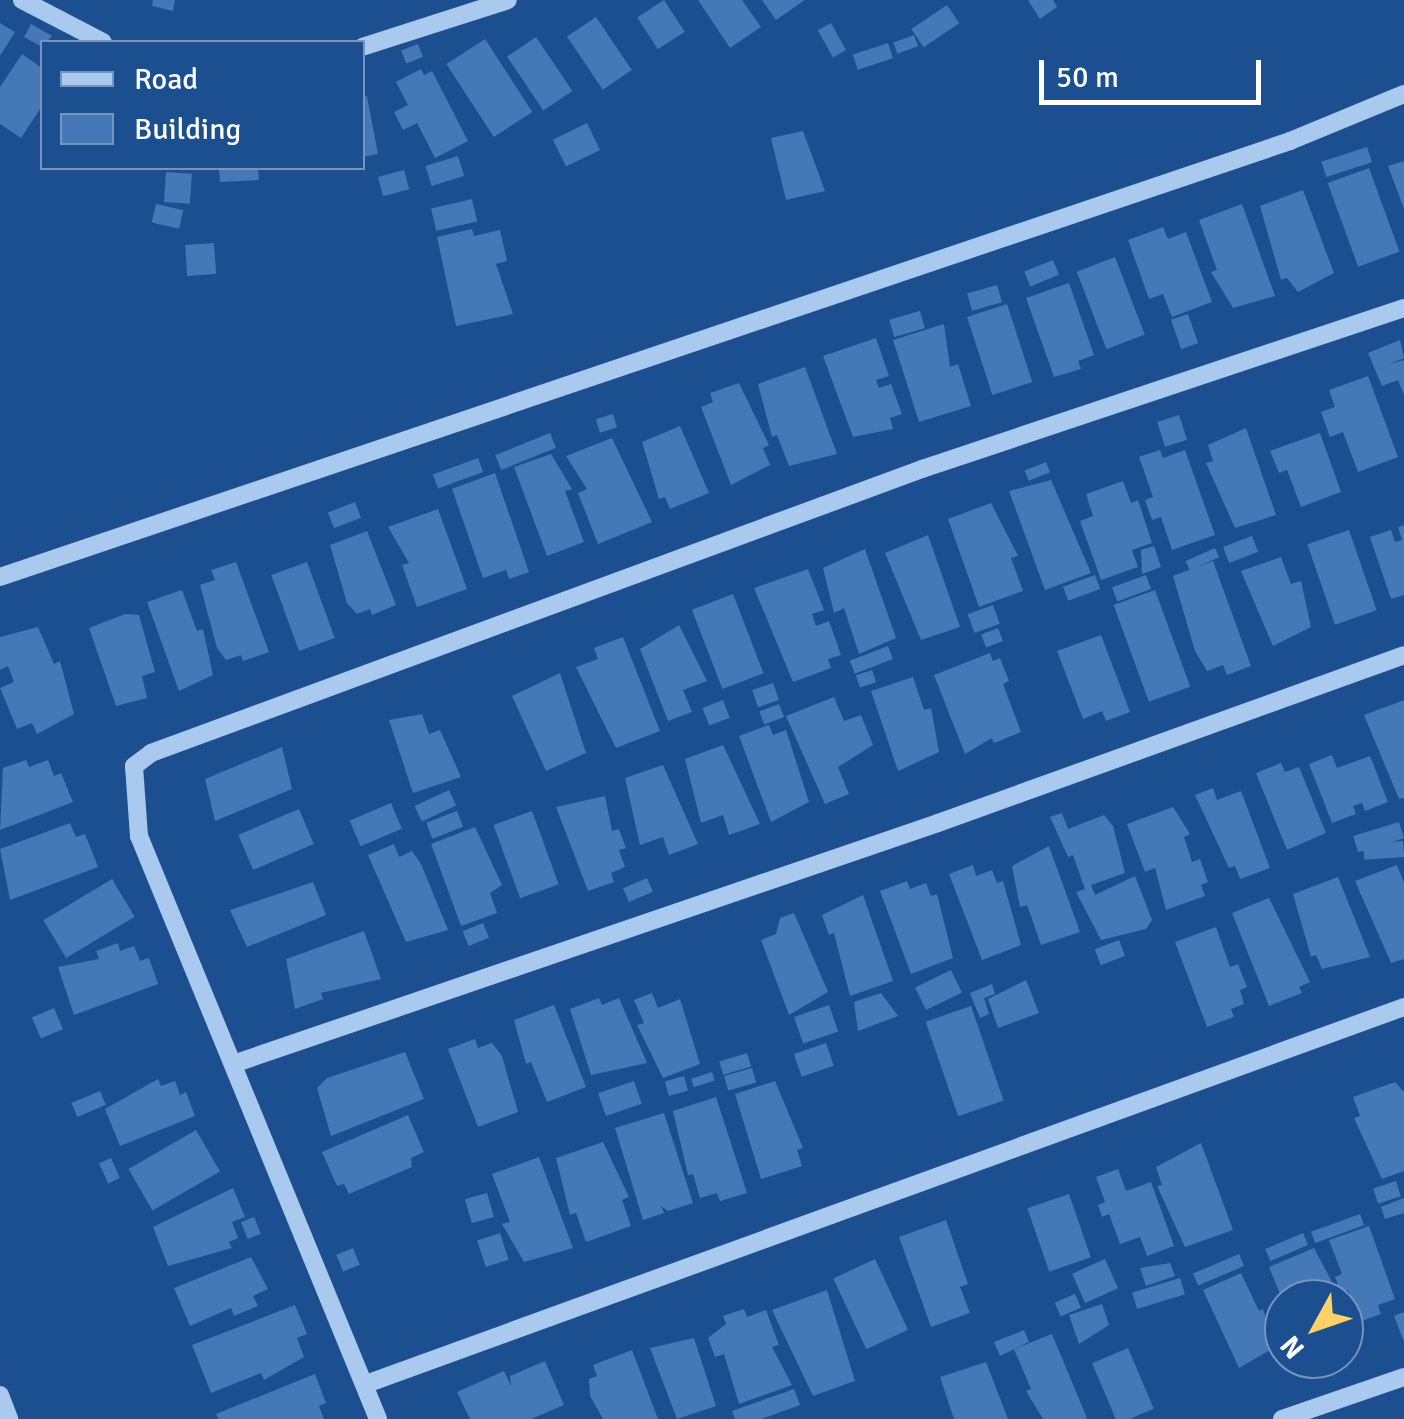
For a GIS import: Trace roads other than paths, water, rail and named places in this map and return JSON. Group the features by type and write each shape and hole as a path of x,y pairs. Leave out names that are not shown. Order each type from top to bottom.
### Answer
{"street":[{"path":"22,0 100,40"},
{"path":"365,46 508,0"},
{"path":"0,577 1290,141 1404,94"},
{"path":"378,1419 236,1062 139,836 134,766 150,752 922,469 1404,308"},
{"path":"236,1062 938,823 1404,655"},
{"path":"366,1384 1404,1008"},
{"path":"1282,1419 1404,1376"},
{"path":"0,1395 9,1419"}]}
